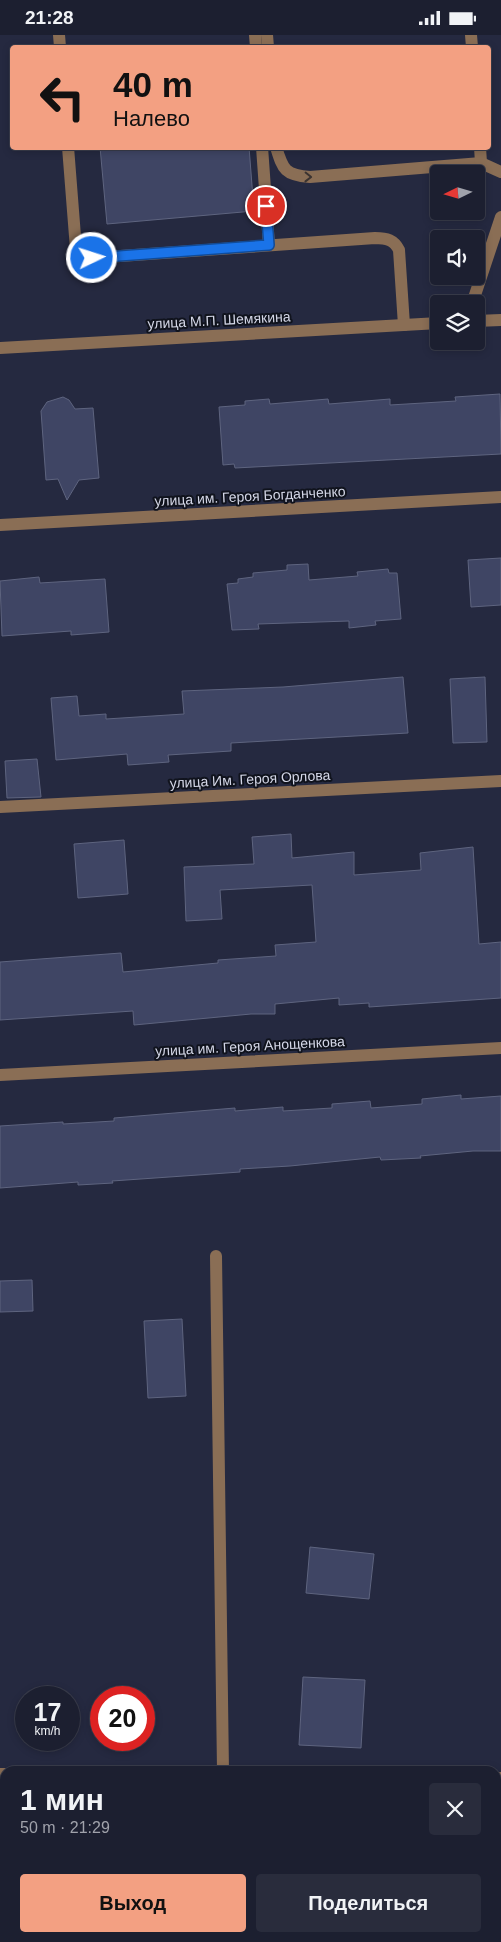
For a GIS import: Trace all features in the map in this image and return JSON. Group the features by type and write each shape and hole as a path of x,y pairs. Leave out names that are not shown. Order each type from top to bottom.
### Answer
{"street":[{"path":"68,150 76,249 82,257 92,258 375,237 387,239 396,244 399,251 404,325"},
{"path":"262,150 269,245"},
{"path":"277,150 282,166 294,176 310,177 482,163 501,172"},
{"path":"480,150 482,163"},
{"path":"475,295 501,217"},
{"path":"485,321 501,320"},
{"name":"улица М.П. Шемякина","path":"0,347 430,324"},
{"name":"улица им. Героя Богданченко","path":"0,525 501,497"},
{"name":"улица Им. Героя Орлова","path":"0,807 501,781"},
{"name":"улица им. Героя Анощенкова","path":"0,1075 501,1047"},
{"path":"216,1256 223,1766"}],"building":[{"path":"100,150 249,150 254,211 107,224"},
{"path":"500,394 501,454 235,468 234,464 223,465 219,407 245,405 245,401 269,399 270,404 328,399 329,404 390,399 390,405 456,401 455,397"},
{"path":"63,397 69,400 75,409 93,408 99,478 79,480 67,500 58,479 46,480 41,411 47,402"},
{"path":"501,558 501,605 471,607 468,560"},
{"path":"308,564 309,580 358,576 357,572 388,569 389,573 397,573 401,619 375,621 376,625 349,628 349,621 258,624 259,629 232,630 227,584 238,583 238,579 253,577 253,573 287,570 287,565"},
{"path":"39,577 40,583 105,579 109,632 71,635 71,631 2,636 0,581"},
{"path":"403,677 408,733 231,743 231,751 168,755 169,762 128,765 127,754 56,760 51,698 77,696 79,716 106,714 106,719 184,714 182,691 283,687"},
{"path":"485,677 487,742 453,743 450,679"},
{"path":"37,759 41,797 7,798 5,761"},
{"path":"291,834 292,858 354,852 354,875 421,870 420,853 473,847 479,944 501,942 501,998 369,1007 369,1003 339,1005 339,998 275,1004 275,1014 251,1014 134,1025 133,1011 0,1020 0,962 121,953 123,972 218,963 218,960 276,956 275,945 316,942 312,885 220,890 222,919 186,921 184,867 254,864 252,837"},
{"path":"124,840 128,894 78,898 74,844"},
{"path":"461,1095 461,1099 501,1096 501,1151 473,1151 420,1156 421,1158 381,1160 380,1157 240,1169 240,1172 112,1181 113,1183 78,1185 78,1182 0,1188 0,1126 114,1121 114,1118 235,1108 235,1111 283,1107 283,1111 332,1108 332,1104 370,1101 371,1108 422,1104 422,1099"},
{"path":"32,1280 33,1311 0,1312 0,1281"},
{"path":"182,1319 186,1396 148,1398 144,1321"},
{"path":"310,1547 374,1554 369,1599 306,1593"},
{"path":"303,1677 365,1680 361,1748 299,1745"}],"route":[{"path":"92,258 269,245 266,206"}]}
